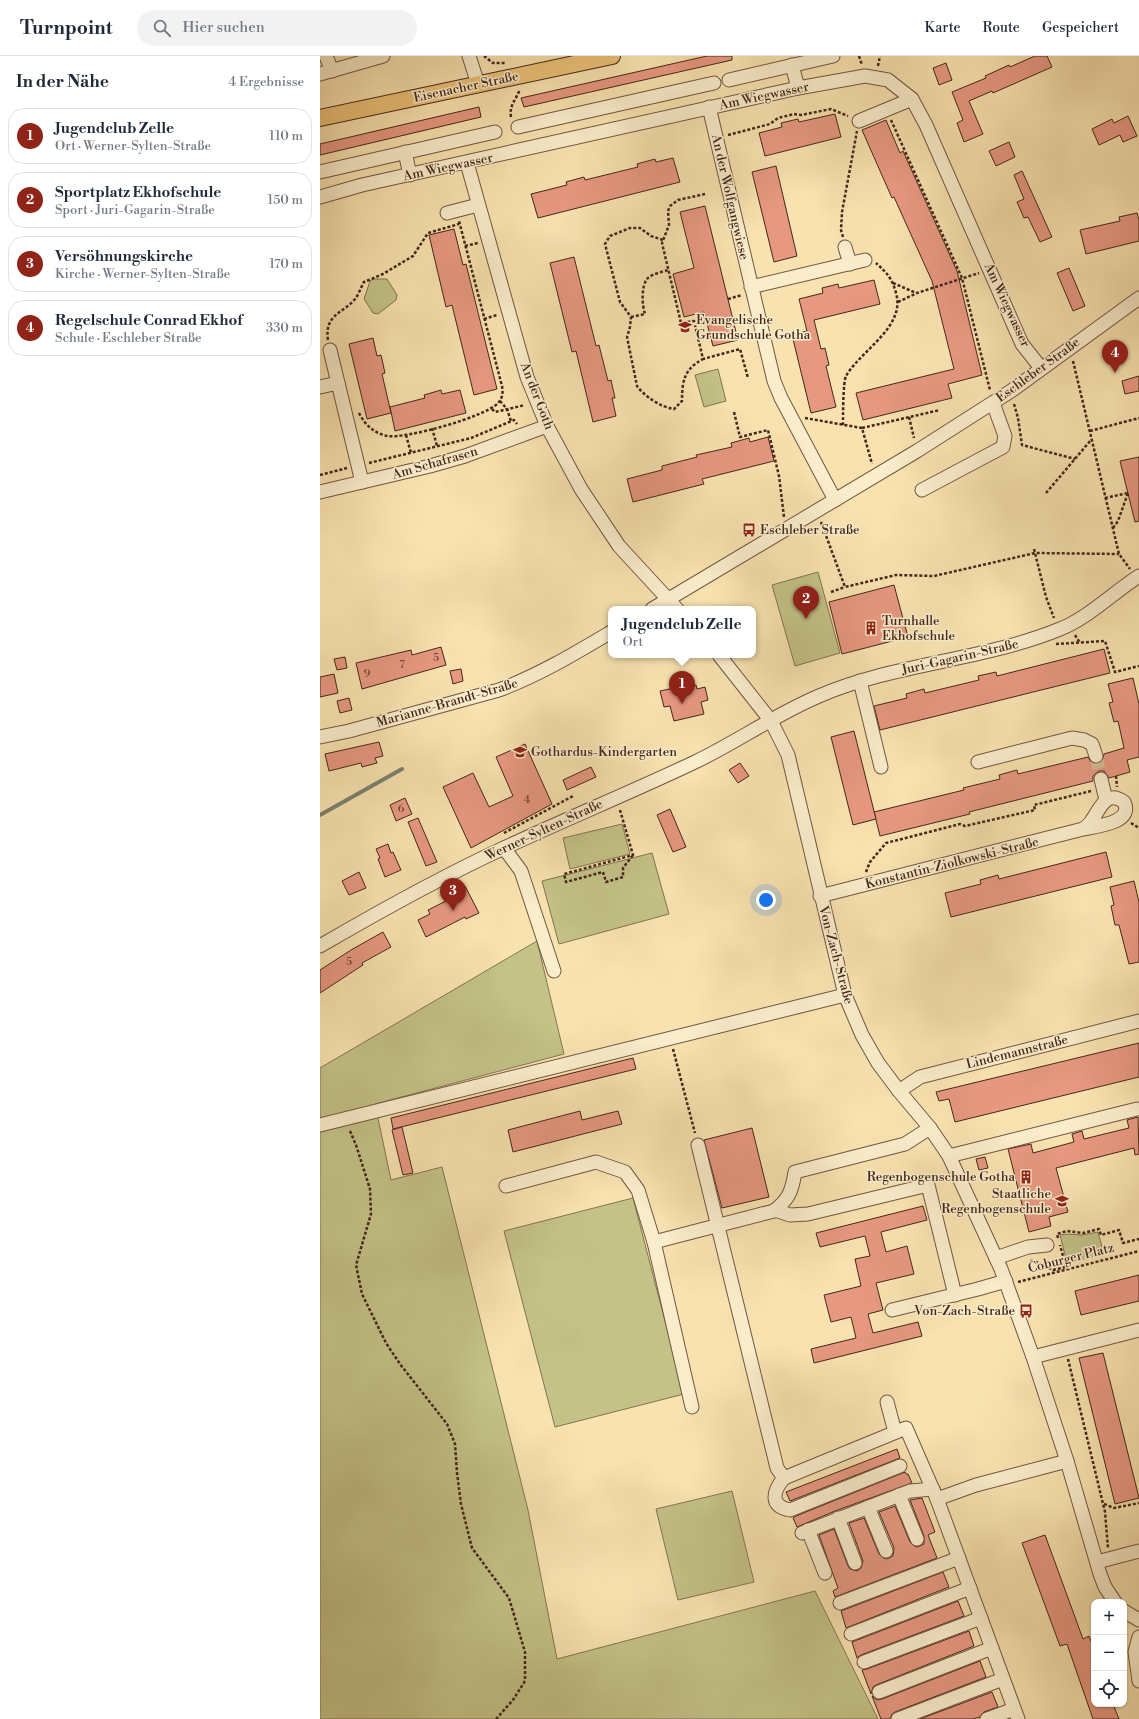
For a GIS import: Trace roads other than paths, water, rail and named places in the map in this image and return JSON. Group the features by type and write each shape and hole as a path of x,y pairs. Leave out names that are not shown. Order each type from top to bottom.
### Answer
{"main road":[{"name":"Eisenacher Straße","path":"320,118 612,56"}],"street":[{"path":"326,56 326,72 384,56"},
{"path":"469,56 478,84"},
{"path":"729,80 833,56"},
{"path":"792,65 798,88"},
{"name":"Am Wiegwasser","path":"320,197 355,187 798,88 865,76 888,80 912,99 926,125 1022,344 1041,368"},
{"path":"514,123 607,107 714,83"},
{"path":"859,121 912,99"},
{"path":"607,107 612,129"},
{"name":"An der Wolfgangwiese","path":"709,107 774,381 835,500"},
{"path":"320,172 495,132"},
{"path":"405,152 410,175"},
{"name":"An der Goth","path":"466,163 527,377 547,426 581,489 619,546 673,604"},
{"path":"451,212 478,205"},
{"path":"845,247 850,264"},
{"path":"751,287 865,260"},
{"name":"Eschleber Straße","path":"673,604 785,530 874,475 917,451 1010,391 1139,298"},
{"path":"330,350 362,482"},
{"path":"320,387 338,383"},
{"path":"922,490 1003,447 1005,436 993,402"},
{"name":"Am Schafrasen","path":"320,492 458,458 547,426"},
{"name":"Juri-Gagarin-Straße","path":"771,721 819,696 860,681 1014,646 1059,629 1106,601 1138,576"},
{"name":"Marianne-Brandt-Straße","path":"320,737 349,732 467,700 523,681 546,670 608,634"},
{"name":"Von-Zach-Straße","path":"721,658 771,721 788,755 820,896 845,995 862,1035 878,1063 930,1128 949,1156 996,1258 1007,1283 1067,1461 1103,1560 1105,1587 1113,1599"},
{"path":"860,681 881,767"},
{"name":"Werner-Sylten-Straße","path":"320,946 386,908 504,848 698,761 771,721"},
{"path":"978,762 1072,738 1084,740 1092,744 1096,756"},
{"name":"Konstantin-Ziolkowski-Straße","path":"820,896 1083,829 1117,820 1122,818 1126,813 1126,806 1124,802 1120,799 1109,798 1104,790 1100,806 1091,822 1083,829"},
{"path":"504,848 521,871 554,971"},
{"path":"320,1125 845,995"},
{"name":"Lindemannstraße","path":"899,1091 920,1077 1139,1021"},
{"path":"949,1156 1137,1109"},
{"path":"654,1242 775,1210 784,1203 792,1189 795,1172 905,1144 930,1128"},
{"path":"698,1145 777,1468 784,1478"},
{"path":"506,1186 596,1162 625,1172 638,1190 654,1242 692,1407"},
{"path":"775,1210 790,1215 808,1214 928,1185 955,1295"},
{"path":"996,1258 1028,1247 1047,1245"},
{"path":"892,1310 1007,1283"},
{"path":"1033,1357 1139,1330"},
{"path":"887,1402 895,1432"},
{"path":"900,1466 790,1510 783,1509 777,1502 774,1495 777,1485 784,1478 906,1428 935,1494 1016,1714 987,1719"},
{"path":"825,1573 805,1531 910,1491 935,1494 976,1485 1067,1461"},
{"path":"899,1495 917,1539"},
{"path":"868,1507 886,1551"},
{"path":"838,1518 855,1563"},
{"path":"1103,1560 1139,1550"},
{"path":"840,1603 959,1558"},
{"path":"851,1634 970,1588"},
{"path":"1127,1613 1139,1620"},
{"path":"864,1662 981,1618"},
{"path":"1139,1637 1135,1652 1139,1681"},
{"path":"880,1692 992,1648"},
{"path":"898,1719 1003,1679"}],"waterway":[{"path":"320,815 402,769"}],"tunnel":[{"path":"1096,756 1101,779"}],"place":[{"name":"Evangelische Grundschule Gotha","path":"685,327"},
{"name":"Regelschule Conrad Ekhof","path":"1115,373"},
{"name":"Eschleber Straße","path":"749,530"},
{"name":"Sportplatz Ekhofschule","path":"806,619"},
{"name":"Turnhalle Ekhofschule","path":"871,628"},
{"name":"Jugendclub Zelle","path":"682,704"},
{"name":"Gothardus-Kindergarten","path":"520,752"},
{"name":"Versöhnungskirche","path":"453,911"},
{"name":"Regenbogenschule Gotha","path":"1026,1177"},
{"name":"Staatliche Regenbogenschule","path":"1062,1201"},
{"name":"Von-Zach-Straße","path":"1026,1311"}]}
